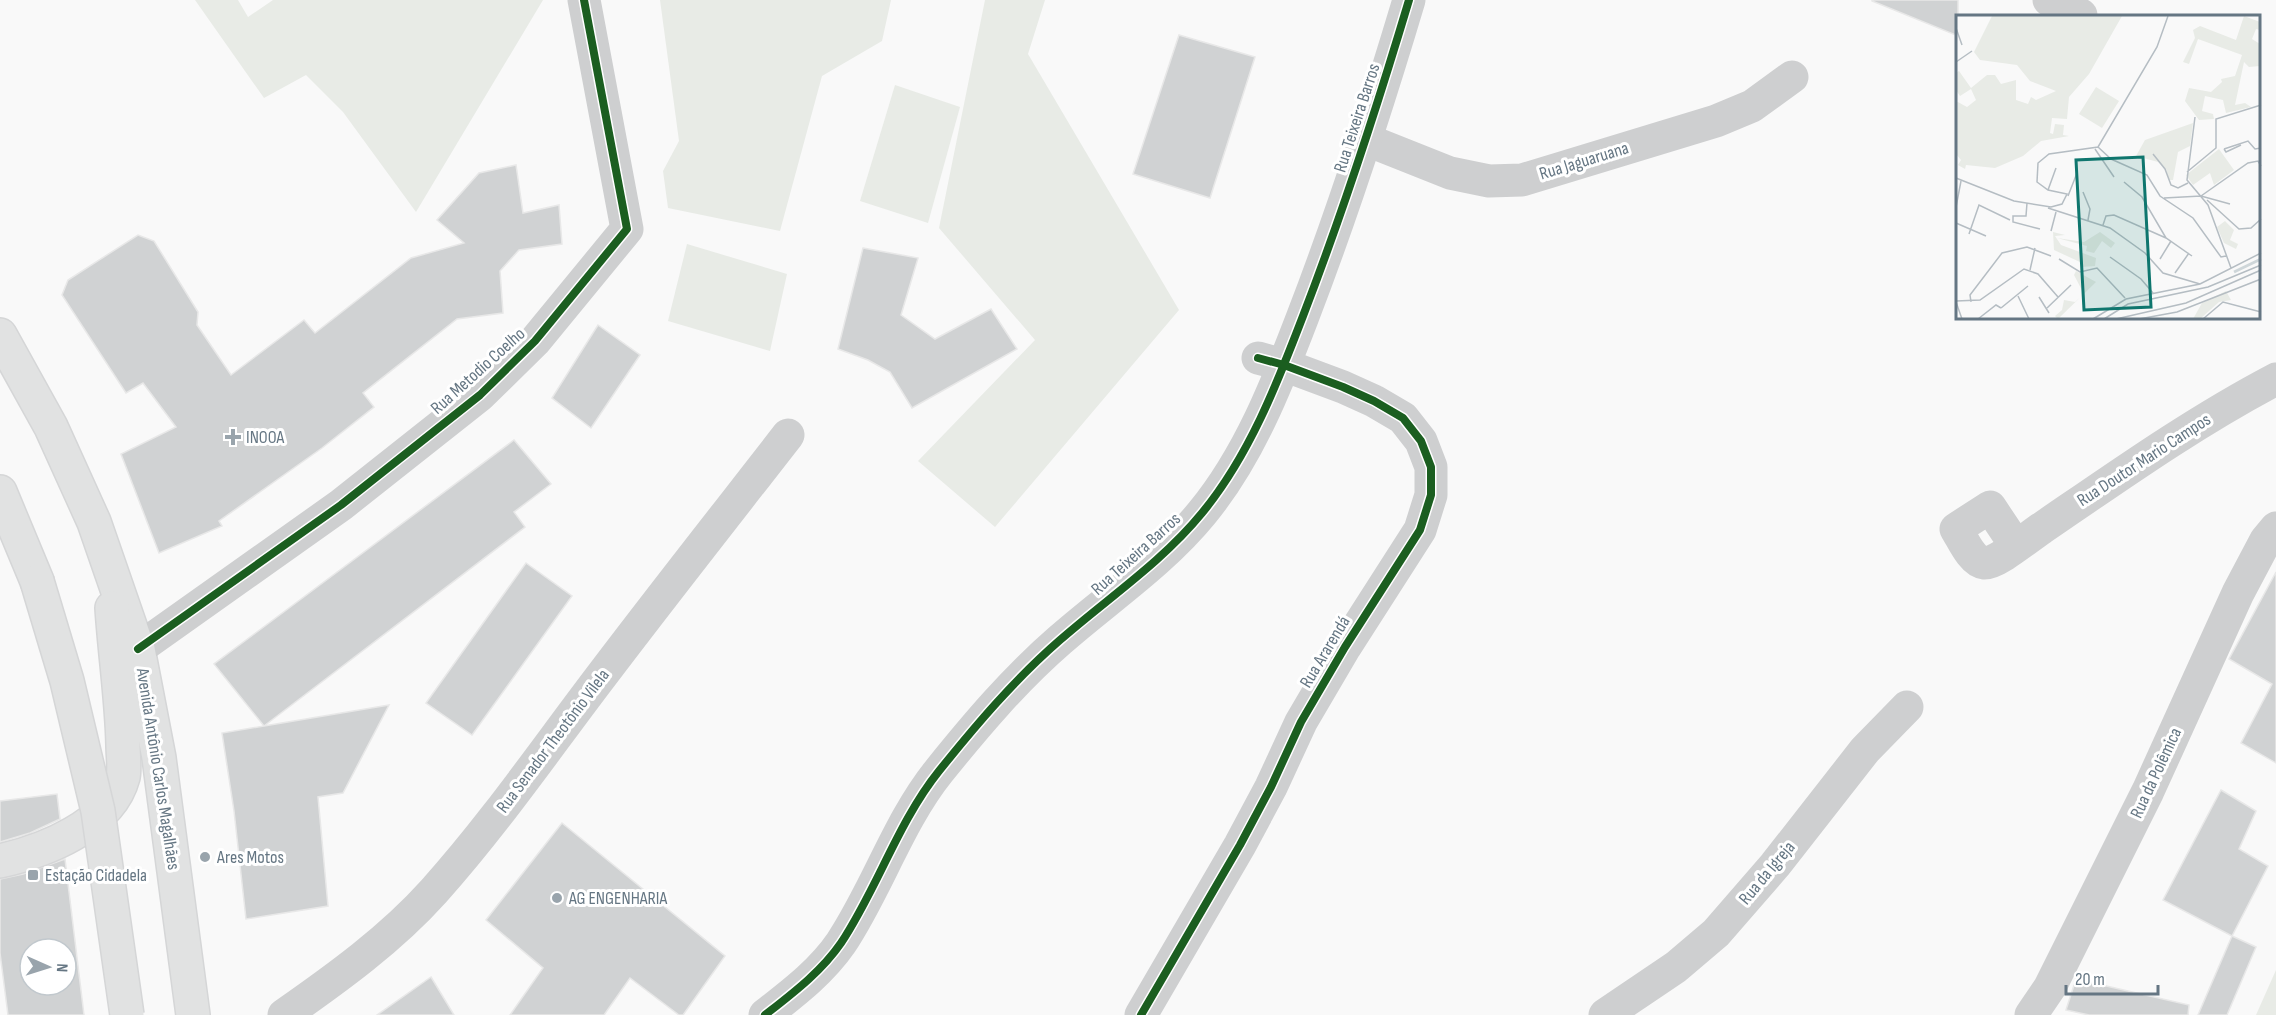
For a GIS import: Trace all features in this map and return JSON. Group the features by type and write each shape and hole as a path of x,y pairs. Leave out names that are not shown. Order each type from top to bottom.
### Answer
{"main road":[{"name":"Avenida Antônio Carlos Magalhães","path":"0,335 51,427 94,522 138,649 159,758 193,1015"},
{"path":"0,492 37,581 67,681 93,789 127,1015"},
{"path":"0,861 42,847 83,829 99,817 114,800 123,776 122,726 114,645 111,568"}],"street":[{"name":"Rua Metodio Coelho","path":"138,649 341,506 480,394 535,341 627,229 584,0"},
{"name":"Rua Teixeira Barros","path":"765,1015 819,970 840,945 931,781 971,731 1007,690 1058,642 1174,545 1204,511 1232,471 1259,421 1271,361 1367,140 1409,0"},
{"path":"2049,0 2081,15"},
{"name":"Rua Jaguaruana","path":"1367,140 1450,173 1489,181 1522,180 1716,121 1752,106 1792,77"},
{"name":"Rua Ararendá","path":"1141,1015 1240,845 1271,787 1301,722 1345,647 1420,530 1431,495 1431,467 1421,441 1403,418 1364,396 1271,361"},
{"name":"Rua Doutor Mario Campos","path":"2016,546 2131,467 2242,397 2276,379"},
{"name":"Rua Senador Theotônio Vilela","path":"284,1015 320,990 382,940 433,892 490,824 620,651 788,435"},
{"name":"Rua da Polêmica","path":"2031,1015 2050,987 2148,791 2238,593 2266,540 2276,528"},
{"name":"Rua da Igreja","path":"1605,1015 1676,967 1716,933 1775,865 1865,750 1907,707"}],"shaded area":[{"path":"195,0 238,0 248,17 273,0 543,0 416,212 343,112 306,75 264,98"},
{"path":"660,0 891,0 882,41 822,76 780,231 668,208 663,171 679,141"},
{"path":"985,0 1045,0 1028,54 1179,310 995,527 918,461 1035,340 939,228"},
{"path":"895,85 960,107 928,223 860,201"},
{"path":"687,244 787,274 770,351 668,321"},
{"path":"2276,970 2276,1015 2256,1015"}],"building":[{"path":"1958,0 1956,35 1872,1"},
{"path":"1179,35 1255,57 1210,198 1133,174"},
{"path":"516,165 523,213 559,205 562,244 519,250 500,271 503,313 457,319 363,393 374,407 322,448 219,521 222,526 159,553 121,454 176,427 143,383 126,393 62,295 68,280 138,235 154,241 198,312 197,325 231,375 304,320 315,333 411,258 464,243 437,220 479,173"},
{"path":"863,248 918,258 901,315 935,339 991,309 1017,349 912,408 890,372 868,360 838,349"},
{"path":"598,325 640,355 591,428 552,398"},
{"path":"514,440 551,484 514,512 525,527 264,726 214,664"},
{"path":"526,563 572,596 472,735 426,703"},
{"path":"2276,572 2276,763 2241,743 2272,684 2229,659"},
{"path":"389,705 343,793 318,797 328,906 246,919 234,811 222,733"},
{"path":"2221,790 2256,811 2239,849 2268,866 2232,936 2163,900"},
{"path":"57,794 60,819 30,833 0,842 0,801"},
{"path":"562,823 725,956 683,1015 679,1015 630,978 604,1015 510,1015 543,968 486,920"},
{"path":"65,859 74,937 18,937 18,997 78,997 78,966 84,1015 8,1015 0,953 0,879 23,874"},
{"path":"2232,936 2256,947 2227,1015 2198,1015"},
{"path":"431,977 454,1015 377,1015"},
{"path":"2076,979 2189,1005 2188,1015 2089,1015 2066,1010"}],"cycle path":[{"path":"138,649 341,505 480,395 535,341 627,229 584,0"},
{"path":"765,1015 816,973 833,954 866,901 899,834 924,791 982,720 1043,655 1170,548 1202,513 1234,468 1272,393 1318,277 1385,80 1409,0"},
{"path":"1141,1015 1240,845 1271,787 1301,722 1345,647 1420,530 1431,495 1431,467 1421,441 1403,418 1343,387 1258,358"}],"place":[{"name":"INOOA","path":"233,437"},
{"name":"Ares Motos","path":"205,857"},
{"name":"Estação Cidadela","path":"33,875"},
{"name":"AG ENGENHARIA","path":"557,898"}]}
